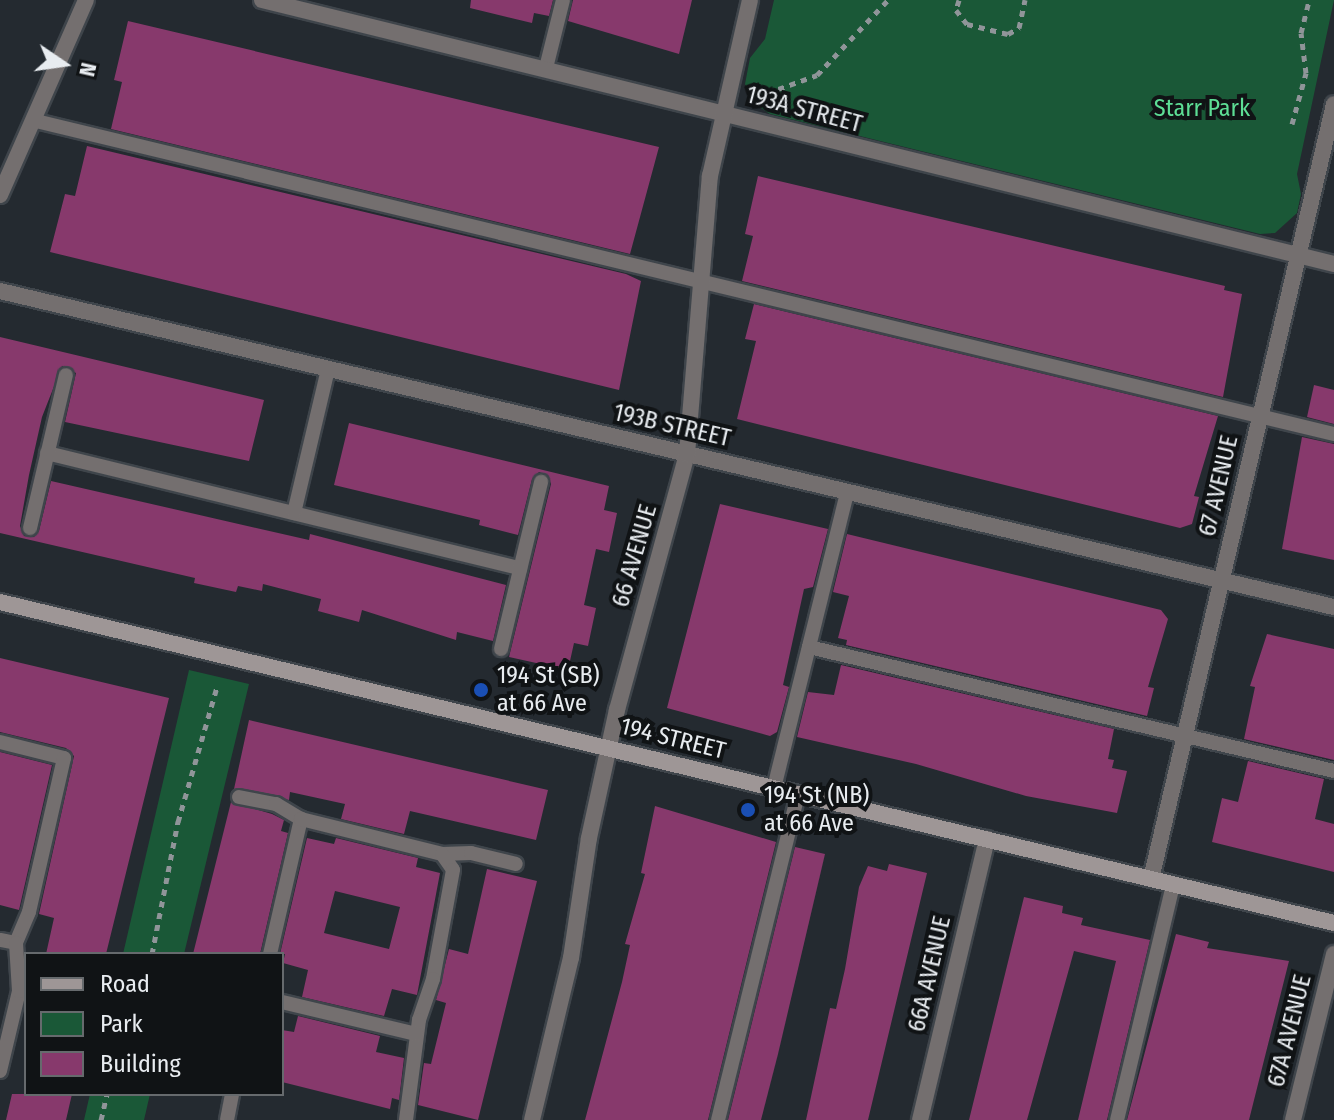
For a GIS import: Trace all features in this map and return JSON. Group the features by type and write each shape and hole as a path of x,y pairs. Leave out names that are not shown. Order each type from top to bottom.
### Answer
{"street":[{"path":"0,195 36,121 86,0"},
{"name":"193A STREET","path":"262,0 1334,264"},
{"name":"66 AVENUE","path":"532,1120 571,958 609,747 687,454 710,176 750,0"},
{"name":"67 AVENUE","path":"1151,879 1334,104"},
{"name":"193B STREET","path":"0,291 1334,607"},
{"name":"194 STREET","path":"0,602 1334,923"},
{"name":"66A AVENUE","path":"920,1120 987,839"},
{"name":"67A AVENUE","path":"1293,1120 1334,954"}],"lane":[{"path":"546,68 563,0"},
{"path":"36,121 1334,434"},
{"path":"294,513 328,369"},
{"path":"30,528 66,375"},
{"path":"47,453 520,568"},
{"path":"501,649 541,482"},
{"path":"774,788 847,492"},
{"path":"809,647 1334,771"},
{"path":"0,742 64,758 29,912 16,943 19,991 0,1071"},
{"path":"718,1120 798,794"},
{"path":"239,797 276,804 301,819 442,854 471,853 516,864"},
{"path":"270,952 301,819"},
{"path":"406,1120 416,1034 433,979 453,870 442,854"},
{"path":"1117,1120 1173,885"},
{"path":"0,940 16,943"},
{"path":"284,1002 416,1034"},
{"path":"227,1120 232,1096"}],"path":[{"path":"767,93 817,75 888,0"},
{"path":"959,0 956,10 967,24 1008,34 1019,28 1025,0"},
{"path":"1292,124 1306,73 1301,33 1309,0"},
{"path":"152,952 178,822 217,687"},
{"path":"101,1120 107,1096"}],"green space":[{"name":"Starr Park","path":"774,0 1334,0 1297,174 1301,194 1297,213 1275,233 1260,234 770,114 755,104 745,84 750,58 765,39"},
{"path":"189,670 249,684 184,952 123,952"},
{"path":"90,1096 150,1096 144,1120 84,1120"}],"building":[{"path":"471,0 553,0 549,16 534,13 532,23 470,8"},
{"path":"573,0 692,0 679,54 568,21"},
{"path":"128,21 659,147 630,254 111,129 122,82 114,80"},
{"path":"87,146 626,274 641,281 619,390 50,252 65,194 75,196"},
{"path":"758,176 1225,286 1224,290 1242,294 1223,397 742,281 753,236 745,234"},
{"path":"754,304 1218,416 1194,496 1199,497 1192,524 1180,528 737,419 756,341 745,339"},
{"path":"0,337 264,400 249,461 65,422 76,373 62,366 42,417 29,475 20,526 24,536 34,537 39,531 51,481 309,540 310,534 506,585 493,641 457,632 456,640 362,610 359,622 318,611 321,599 263,584 262,591 238,586 236,592 194,583 195,578 0,533"},
{"path":"1314,385 1334,390 1334,424 1307,417"},
{"path":"349,423 609,486 604,510 617,513 609,552 596,549 584,605 596,608 588,646 574,643 568,670 509,657 551,484 548,475 539,472 532,479 518,535 479,525 480,520 334,485"},
{"path":"1302,437 1334,444 1334,560 1282,549"},
{"path":"720,504 828,529 813,587 804,589 783,685 789,687 777,732 770,736 667,708"},
{"path":"847,534 1161,610 1168,619 1148,687 1154,688 1147,716 846,645 847,640 838,638 849,596 833,592"},
{"path":"1267,634 1334,649 1334,760 1244,739 1255,687 1250,686"},
{"path":"0,658 169,698 106,952 46,952 54,918 39,914 74,756 66,748 0,732"},
{"path":"841,665 1114,729 1108,759 1114,760 1112,768 1127,771 1117,813 1026,796 916,764 797,737 808,692 834,695"},
{"path":"249,720 548,790 536,840 410,811 404,834 341,819 345,804 290,792 289,800 234,789"},
{"path":"0,752 52,765 19,910 0,905"},
{"path":"1248,761 1324,779 1315,819 1334,824 1334,872 1212,842 1222,798 1238,802"},
{"path":"231,802 284,820 281,831 288,833 260,952 194,952"},
{"path":"655,806 776,842 708,1120 585,1120 622,982 630,945 625,944 645,874 641,873"},
{"path":"307,838 334,844 336,838 418,858 416,867 440,873 417,995 392,989 384,1016 302,997 308,970 284,963 285,954 280,952","holes":["335,891 400,907 389,949 324,933"]},
{"path":"795,847 825,854 778,1054 761,1120 728,1120"},
{"path":"889,864 927,873 868,1120 806,1120 830,1008 836,1009 859,887 868,866 887,871"},
{"path":"487,869 537,881 478,1120 418,1105 424,1063 431,1064 446,1003 436,1000 449,949 468,954"},
{"path":"1024,897 1063,906 1062,913 1083,918 1081,925 1150,940 1107,1120 1078,1120 1116,961 1074,951 1027,1120 969,1120"},
{"path":"1176,934 1209,942 1207,948 1289,961 1249,1120 1127,1120"},
{"path":"298,1016 380,1036 376,1052 404,1058 399,1100 392,1098 390,1109 284,1082 284,1030 294,1032"},
{"path":"12,1094 72,1096 66,1120 6,1120"}],"place":[{"name":"194 St (SB) at 66 Ave","path":"481,690"},
{"name":"194 St (NB) at 66 Ave","path":"748,810"}]}
